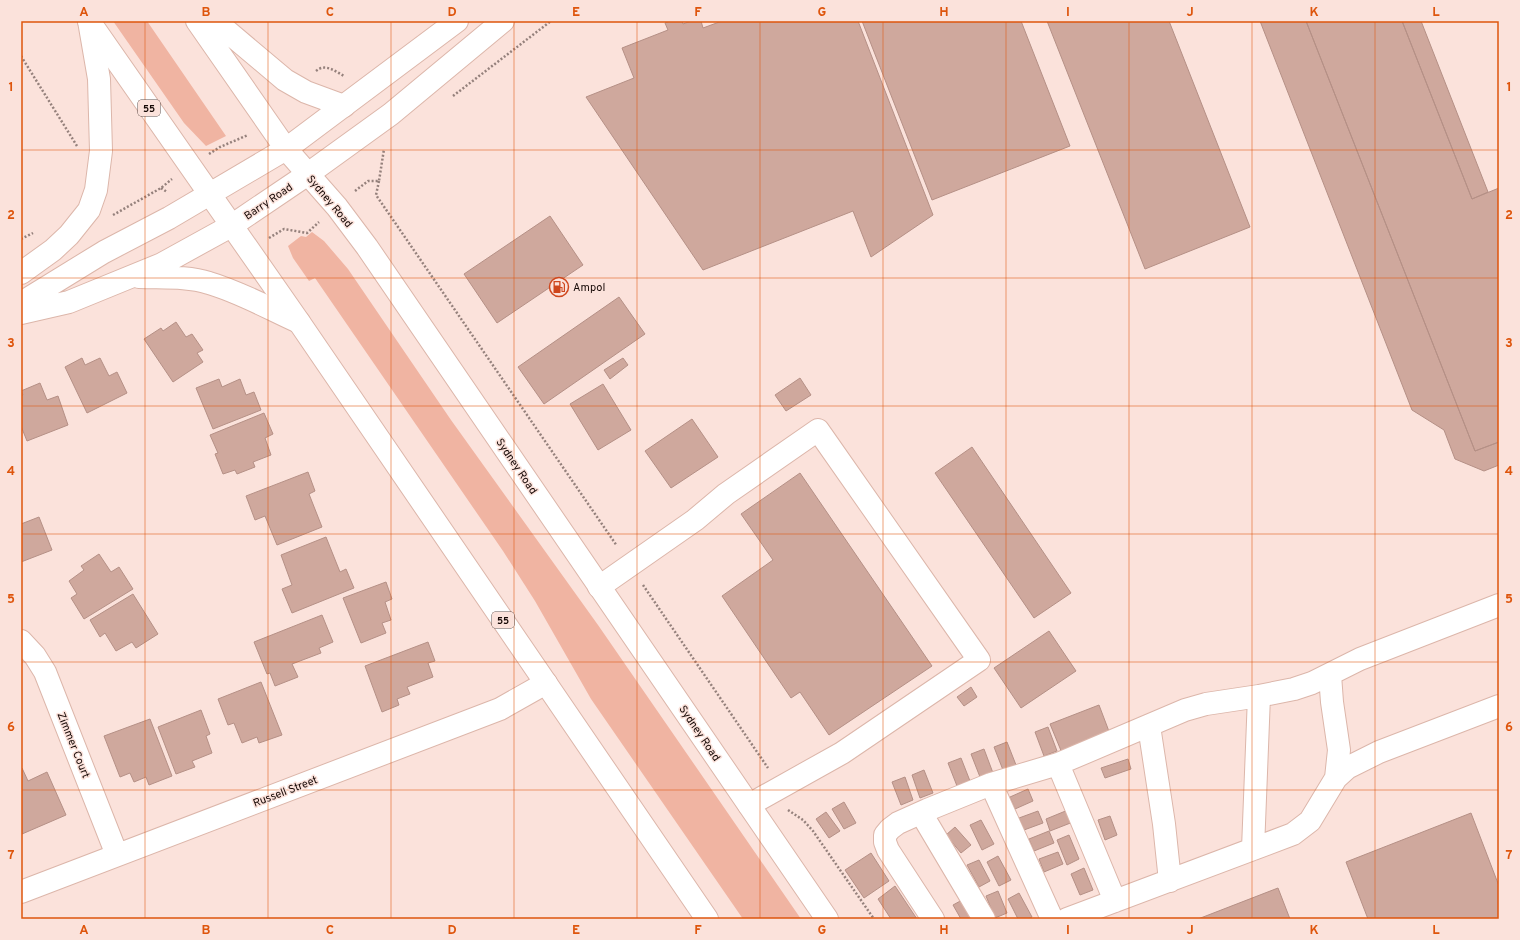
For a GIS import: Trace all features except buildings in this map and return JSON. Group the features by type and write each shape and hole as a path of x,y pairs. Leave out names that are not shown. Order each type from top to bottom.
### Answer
{"main road":[{"path":"21,273 53,250 69,235 88,210 96,190 101,152 99,79 89,21"},
{"name":"55","path":"89,21 299,322 707,919"},
{"name":"Sydney Road","path":"196,21 286,149 337,207 367,247 827,919"},
{"path":"215,21 285,80 306,92 344,106"},
{"path":"21,302 104,252 169,218 286,149 456,21"},
{"name":"Barry Road","path":"21,312 69,302 131,277 162,264 231,226 308,174 391,114 503,21"},
{"path":"131,277 178,278 208,283 242,296 299,322"},
{"path":"599,587 695,520 726,494 818,430 979,660 842,753 749,805"},
{"path":"933,919 888,850 885,842 885,835 890,829 921,812 991,784 1058,764 1185,710 1206,704 1258,696 1300,687 1330,675 1360,659 1499,605"},
{"name":"Zimmer Court","path":"21,641 35,656 45,672 117,855"},
{"path":"1330,675 1332,702 1339,750 1336,778"},
{"name":"Russell Street","path":"21,892 500,709 546,683"},
{"path":"1253,849 1258,696"},
{"path":"1067,919 1294,834 1306,824 1317,811 1336,778 1346,768 1379,752 1499,706"},
{"path":"1149,726 1164,824 1170,881"},
{"path":"1058,764 1115,901"},
{"path":"991,784 1052,919"},
{"path":"921,812 984,919"}],"path":[{"path":"452,96 551,21"},
{"path":"21,56 79,150"},
{"path":"368,181 379,181 382,150 389,145"}],"shaded area":[{"path":"113,21 147,21 226,136 206,146 184,123"},
{"path":"312,232 324,241 348,269 451,420 598,625 801,919 743,919 591,699 535,601 503,551 315,278 309,281 293,258 288,246 301,236 306,237"}],"place":[{"name":"Ampol","path":"559,287"}]}
